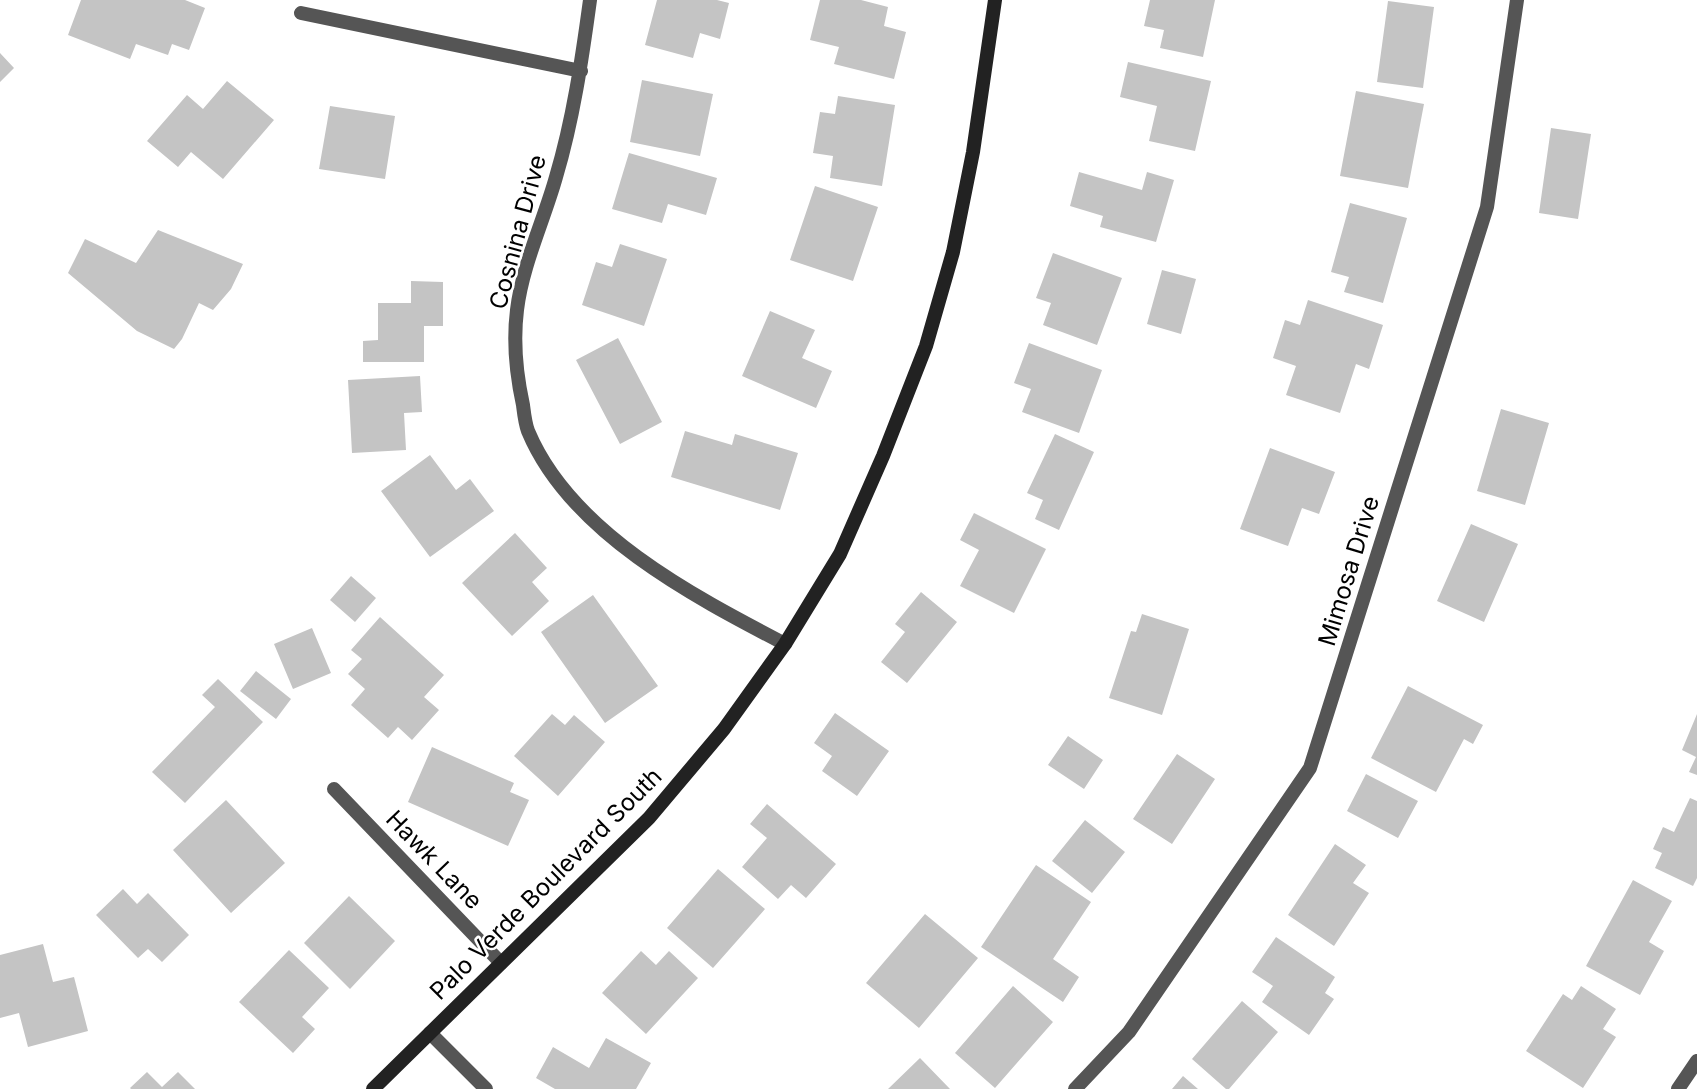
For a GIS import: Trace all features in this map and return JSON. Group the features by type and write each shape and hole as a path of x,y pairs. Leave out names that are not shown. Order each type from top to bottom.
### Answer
{"main road":[{"name":"Palo Verde Boulevard South","path":"373,1089 649,818 724,729 785,645 840,554 883,456 926,346 953,252 973,152 995,0"}],"street":[{"name":"Cosnina Drive","path":"590,0 581,71 557,176 534,244 517,309 515,368 527,430 555,478 595,521 639,559 695,597 785,645"},
{"name":"Mimosa Drive","path":"1075,1089 1129,1032 1310,768 1487,207 1517,0"},
{"path":"301,13 581,71"},
{"name":"Hawk Lane","path":"334,789 501,963"},
{"path":"430,1033 486,1089"},
{"path":"1678,1089 1697,1061"}],"building":[{"path":"81,0 185,0 205,8 189,50 172,44 168,55 136,44 130,59 68,35"},
{"path":"657,0 717,0 729,3 720,39 700,33 693,58 645,45"},
{"path":"820,0 861,0 888,7 884,26 906,32 894,79 834,64 839,47 810,40"},
{"path":"1150,0 1215,0 1203,57 1160,48 1164,30 1144,26"},
{"path":"1388,1 1434,7 1423,88 1377,82"},
{"path":"0,53 14,68 0,82"},
{"path":"1128,62 1211,81 1195,151 1149,141 1157,106 1120,97"},
{"path":"642,80 713,94 700,156 630,142"},
{"path":"227,81 274,120 223,179 191,152 178,167 147,141 187,95 203,109"},
{"path":"1356,91 1424,104 1408,188 1340,176"},
{"path":"838,96 895,105 882,186 830,178 833,156 813,153 820,112 835,114"},
{"path":"330,106 395,116 385,179 319,169"},
{"path":"1551,128 1591,134 1578,219 1539,213"},
{"path":"629,153 717,178 706,215 668,204 662,223 612,209"},
{"path":"1079,172 1142,190 1147,172 1174,180 1156,242 1100,227 1103,216 1070,206"},
{"path":"815,186 878,207 853,281 790,260"},
{"path":"1350,203 1407,218 1383,303 1344,292 1349,277 1331,272"},
{"path":"158,230 243,264 231,289 213,310 199,303 182,339 174,349 137,331 68,273 85,239 136,263"},
{"path":"620,244 667,259 644,326 582,305 596,262 612,267"},
{"path":"1053,253 1122,278 1097,345 1043,325 1051,303 1036,298"},
{"path":"1162,270 1196,279 1181,334 1147,324"},
{"path":"411,281 443,282 443,326 424,326 424,362 363,362 363,341 378,340 378,303 411,303"},
{"path":"1308,300 1383,325 1369,369 1356,364 1340,413 1286,395 1296,366 1273,358 1285,320 1300,325"},
{"path":"770,311 815,330 802,358 832,371 816,408 742,376"},
{"path":"618,338 662,422 620,444 576,360"},
{"path":"1029,343 1102,370 1079,433 1022,412 1031,389 1014,383"},
{"path":"420,376 422,412 404,413 406,450 352,453 348,380"},
{"path":"1501,409 1549,423 1525,505 1477,491"},
{"path":"685,431 732,445 735,434 798,453 780,510 671,477"},
{"path":"1055,434 1094,452 1059,530 1035,519 1043,500 1027,493"},
{"path":"1270,448 1335,472 1319,514 1302,508 1288,546 1240,529"},
{"path":"430,455 456,490 470,479 494,511 430,557 381,491"},
{"path":"974,513 1046,549 1014,613 960,586 979,550 960,540"},
{"path":"1471,524 1518,544 1484,622 1437,601"},
{"path":"515,533 547,568 532,582 549,601 512,636 462,583"},
{"path":"351,576 376,598 355,622 330,600"},
{"path":"921,592 957,622 907,683 881,662 905,632 895,624"},
{"path":"593,595 658,686 605,723 541,632"},
{"path":"1142,614 1189,629 1162,715 1109,698 1131,631 1136,632"},
{"path":"380,617 444,675 424,697 439,710 412,740 398,727 388,738 351,705 365,689 348,674 362,659 351,650"},
{"path":"312,628 331,673 293,689 274,644"},
{"path":"256,671 291,699 276,719 240,691"},
{"path":"218,679 263,722 185,803 152,772 215,707 202,695"},
{"path":"1408,686 1483,725 1473,744 1464,739 1436,792 1371,758"},
{"path":"835,713 889,751 857,796 822,771 832,756 814,743"},
{"path":"552,714 565,725 574,715 605,742 558,796 514,756"},
{"path":"1697,714 1697,775 1689,772 1696,757 1682,750"},
{"path":"1068,736 1103,760 1084,789 1048,765"},
{"path":"432,747 514,783 510,792 529,800 508,846 408,802"},
{"path":"1177,754 1215,779 1172,844 1133,819"},
{"path":"1366,774 1418,801 1398,838 1347,811"},
{"path":"1690,798 1697,801 1697,878 1693,886 1655,868 1662,853 1653,849 1663,827 1674,832"},
{"path":"226,800 285,863 231,913 173,850"},
{"path":"767,804 836,864 806,898 791,885 778,899 742,867 767,838 750,824"},
{"path":"1085,820 1125,852 1092,893 1052,861"},
{"path":"1335,844 1366,865 1353,883 1369,893 1334,946 1288,915"},
{"path":"1036,865 1091,902 1053,959 1079,977 1063,1002 981,947"},
{"path":"718,869 765,909 713,968 667,928"},
{"path":"1633,880 1672,901 1649,942 1664,951 1640,995 1586,966"},
{"path":"123,889 137,904 148,893 189,935 162,962 148,949 138,958 96,915"},
{"path":"349,896 395,941 350,989 304,943"},
{"path":"925,914 978,958 919,1028 866,983"},
{"path":"1276,937 1335,977 1325,993 1334,999 1309,1035 1262,1002 1273,986 1252,972"},
{"path":"43,944 53,982 74,977 88,1031 28,1047 19,1013 0,1018 0,955"},
{"path":"289,950 329,988 302,1017 315,1029 293,1053 239,1002"},
{"path":"641,951 656,965 669,951 698,978 646,1034 602,993"},
{"path":"1013,986 1053,1022 995,1088 955,1053"},
{"path":"1581,986 1616,1009 1603,1029 1616,1037 1583,1088 1526,1051 1563,994 1572,1000"},
{"path":"1242,1001 1278,1032 1229,1089 1226,1089 1192,1059"},
{"path":"606,1038 651,1063 636,1089 555,1089 536,1078 553,1047 589,1068"},
{"path":"920,1058 950,1089 888,1089"},
{"path":"147,1072 162,1087 178,1072 195,1089 130,1088"},
{"path":"1183,1076 1198,1089 1172,1089"}]}
